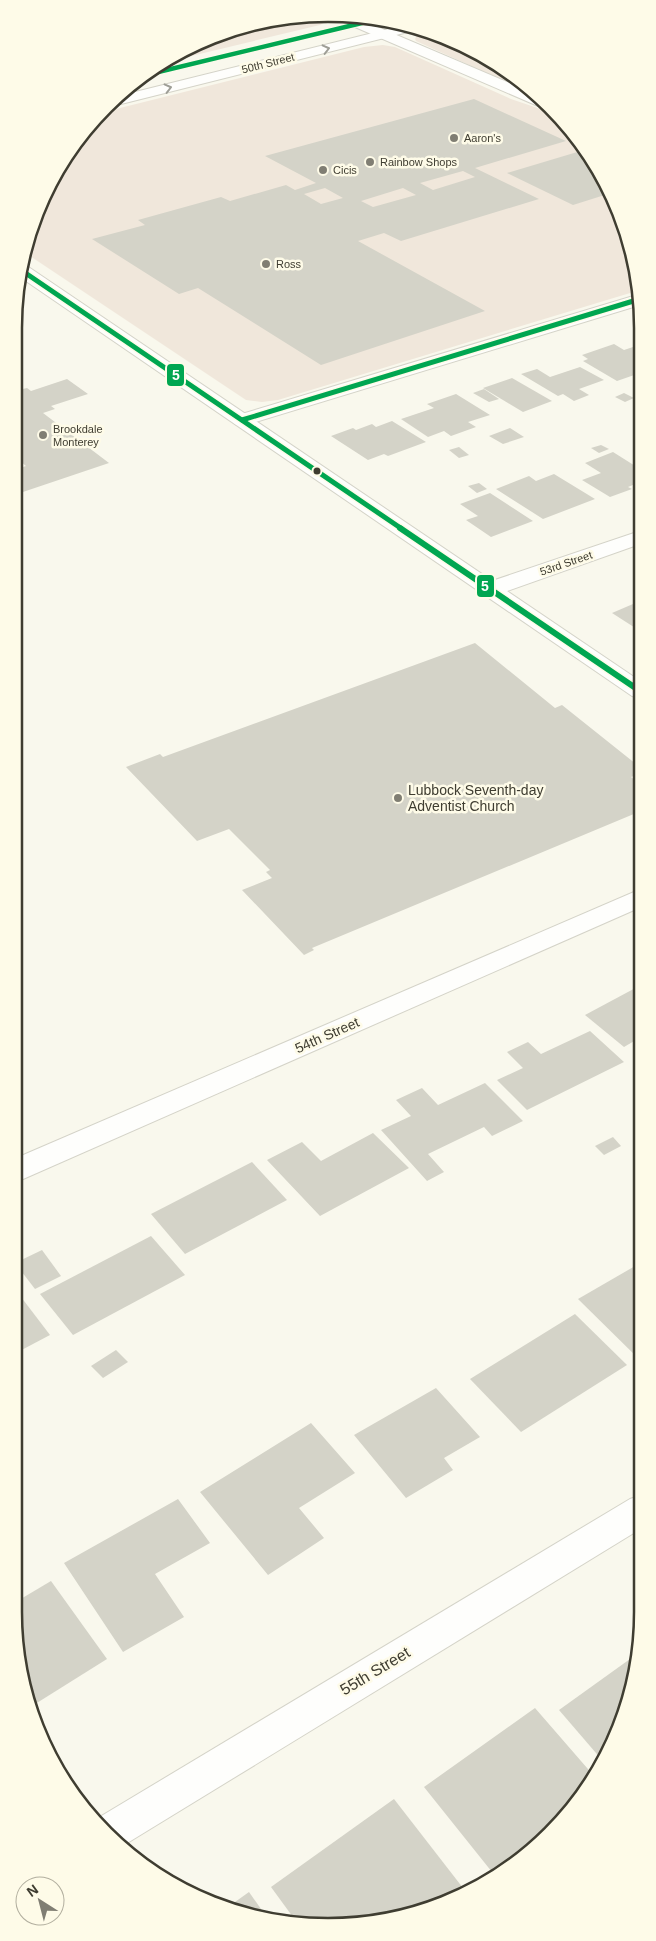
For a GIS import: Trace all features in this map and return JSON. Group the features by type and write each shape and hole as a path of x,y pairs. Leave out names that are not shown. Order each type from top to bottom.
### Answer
{"street":[{"name":"50th Street","path":"163,71 353,23"},
{"path":"365,25 526,96"},
{"name":"50th Street","path":"126,99 398,31"},
{"path":"27,274 634,687"},
{"path":"242,420 632,301"},
{"name":"53rd Street","path":"491,589 634,540"},
{"name":"54th Street","path":"22,1168 634,900"},
{"name":"55th Street","path":"113,1830 634,1515"}],"shaded area":[{"path":"325,22 320,25 187,57 230,39 268,28"},
{"path":"416,36 463,54 481,63 511,84 416,41"},
{"path":"383,45 395,47 511,99 541,109 558,127 582,158 602,193 623,249 631,293 278,400 262,402 246,400 31,257 46,211 63,175 86,142 115,109 364,47"}],"building":[{"name":"Ross","path":"474,99 566,141 475,168 539,199 401,241 384,233 358,241 485,311 321,365 198,288 179,294 92,239 145,225 138,220 221,197 230,201 286,185 295,190 316,183 265,156","holes":["463,171 475,177 433,190 420,183","325,188 343,198 321,204 304,194","403,188 416,195 373,207 361,201"]},
{"path":"577,152 593,175 603,195 573,205 507,173"},
{"path":"614,344 624,350 633,347 634,375 617,381 583,361 588,359 582,355"},
{"path":"580,367 604,380 579,389 589,395 574,401 563,394 558,396 521,374 537,369 550,377"},
{"path":"512,378 552,401 523,412 483,388"},
{"name":"Brookdale Monterey","path":"67,379 88,394 51,406 55,409 43,413 109,463 22,492 22,467 26,466 22,463 22,389 27,388 31,391"},
{"path":"484,389 499,399 489,402 473,393"},
{"path":"624,393 634,398 625,402 615,397"},
{"path":"456,394 490,415 468,422 476,427 451,436 444,431 428,437 401,419 434,408 427,404"},
{"path":"392,421 426,442 388,456 384,454 368,460 331,436 353,428 356,430 372,424 376,427"},
{"path":"510,428 524,437 503,444 489,436"},
{"path":"601,445 609,449 599,453 591,448"},
{"path":"459,447 469,455 459,458 449,450"},
{"path":"613,452 634,465 634,484 628,487 632,489 610,497 582,480 601,473 585,463"},
{"path":"554,474 595,499 543,519 496,489 529,476 536,481"},
{"path":"479,483 487,489 477,493 468,486"},
{"path":"490,493 533,521 491,537 466,520 478,516 460,504"},
{"path":"634,604 634,627 612,613"},
{"name":"Lubbock Seventh-day Adventist Church","path":"475,643 555,708 562,705 634,762 634,776 631,777 634,779 634,814 312,948 314,950 304,955 242,890 272,878 266,872 270,870 229,829 197,841 126,767 160,754 163,757"},
{"path":"634,989 634,1041 624,1047 585,1015"},
{"path":"590,1031 624,1062 527,1110 497,1080 523,1068 507,1052 528,1042 541,1054"},
{"path":"485,1083 523,1121 492,1136 484,1127 428,1154 444,1172 427,1181 381,1130 411,1116 396,1100 422,1088 438,1105"},
{"path":"373,1133 409,1168 320,1216 267,1160 302,1142 321,1161"},
{"path":"613,1137 621,1146 604,1155 595,1146"},
{"path":"252,1162 287,1200 185,1254 151,1214"},
{"path":"151,1236 185,1275 73,1335 40,1294"},
{"path":"42,1250 61,1276 35,1289 22,1272 22,1260"},
{"path":"634,1267 634,1354 578,1299"},
{"path":"22,1298 50,1335 22,1350"},
{"path":"575,1314 627,1365 521,1432 470,1379"},
{"path":"116,1350 128,1362 103,1378 91,1366"},
{"path":"436,1388 480,1437 444,1458 453,1470 406,1498 354,1435"},
{"path":"311,1423 355,1473 299,1508 324,1538 268,1575 200,1492"},
{"path":"178,1499 210,1543 155,1574 184,1617 123,1652 64,1563"},
{"path":"51,1581 107,1659 37,1703 28,1673 25,1653 22,1598"},
{"path":"630,1659 617,1711 598,1756 559,1710"},
{"path":"535,1708 590,1771 570,1799 544,1829 529,1843 491,1871 424,1787"},
{"path":"394,1799 462,1887 426,1902 388,1913 328,1919 292,1916 271,1887"},
{"path":"249,1892 263,1912 249,1908 233,1903"}],"transit line":[{"name":"5","path":"163,71 358,24"},
{"name":"5","path":"27,274 634,687"},
{"name":"5","path":"242,420 632,301"}],"place":[{"name":"Aaron's","path":"454,138"},
{"name":"Rainbow Shops","path":"370,162"},
{"name":"Cicis","path":"323,170"},
{"name":"Ross","path":"266,264"},
{"name":"Brookdale Monterey","path":"43,435"},
{"name":"Lubbock Seventh-day Adventist Church","path":"398,798"}]}
